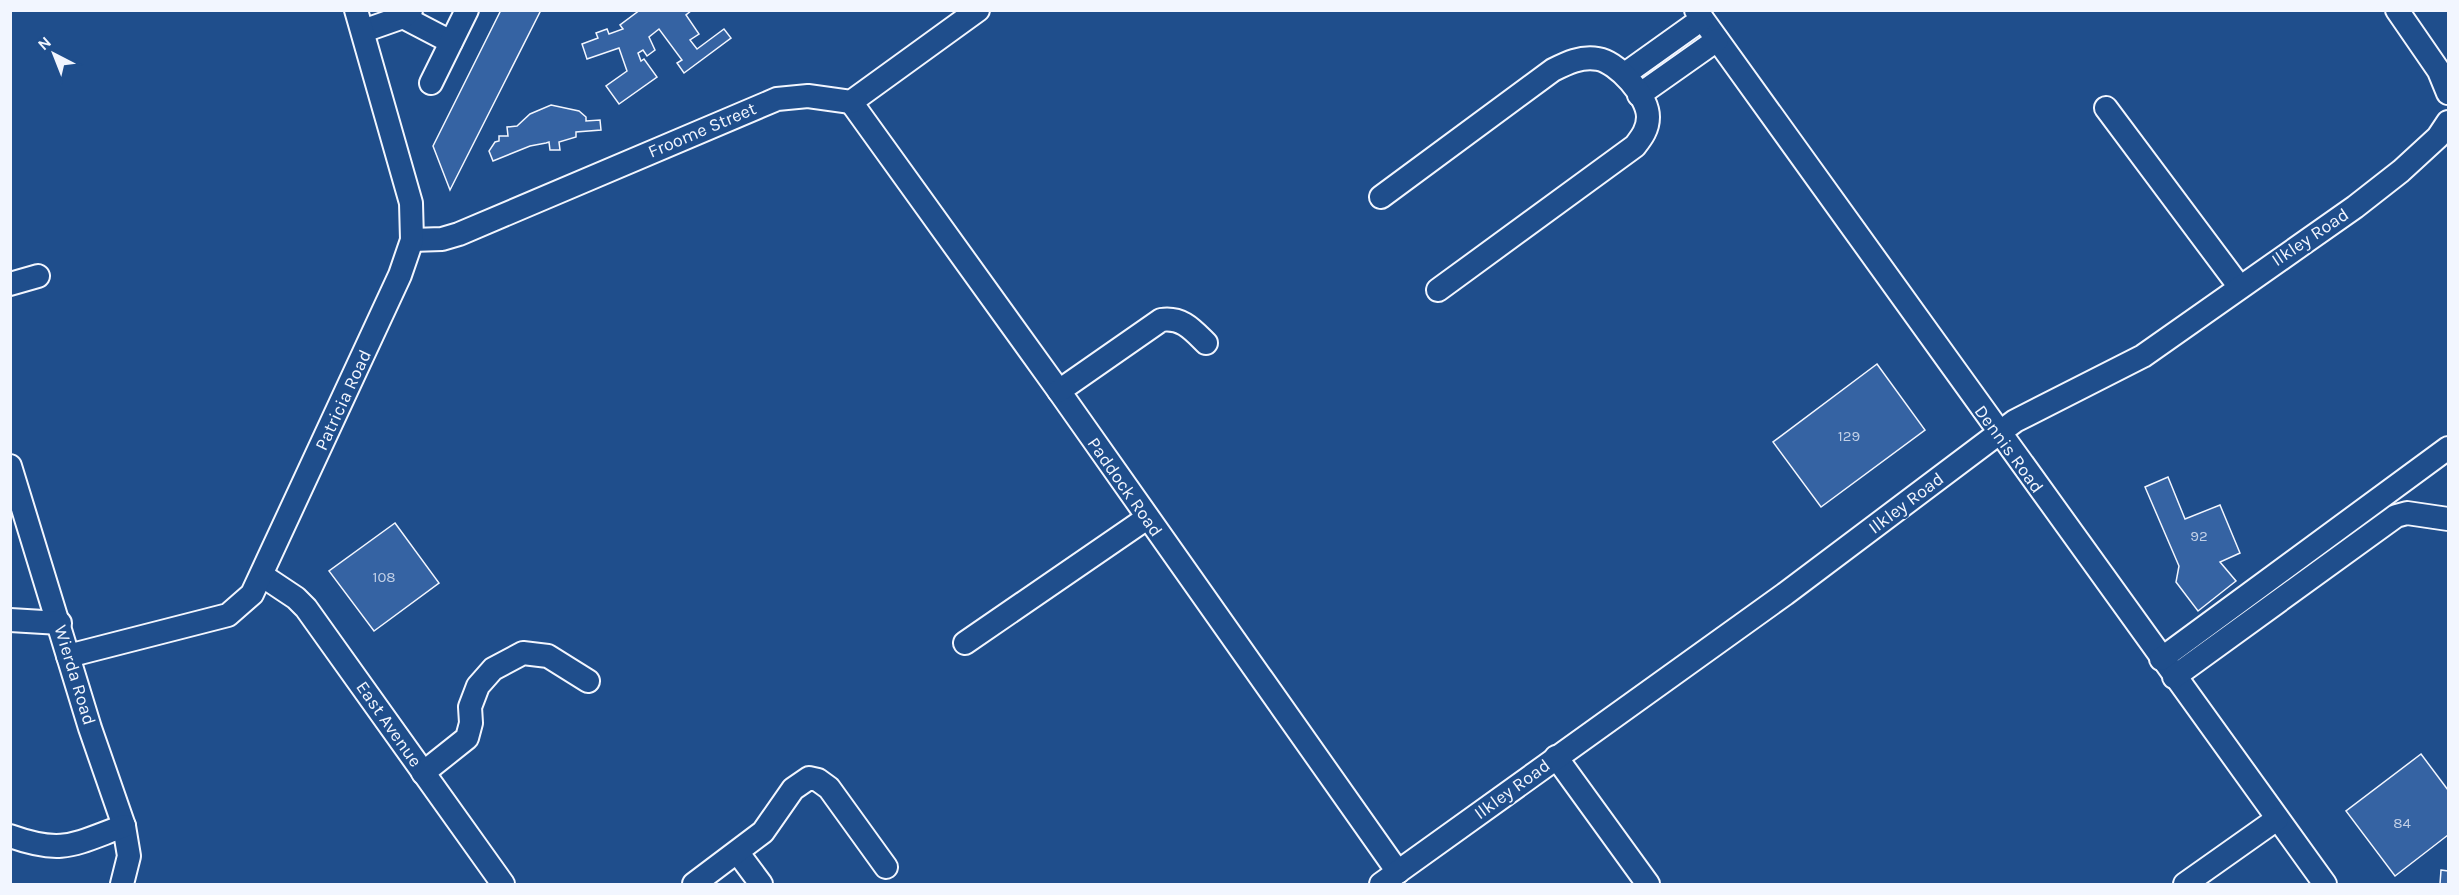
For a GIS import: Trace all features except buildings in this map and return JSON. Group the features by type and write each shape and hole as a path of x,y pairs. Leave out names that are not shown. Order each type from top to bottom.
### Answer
{"street":[{"path":"431,83 467,10"},
{"path":"851,102 978,10"},
{"path":"2397,10 2439,71 2448,93"},
{"path":"359,21 407,14 451,42"},
{"path":"1625,74 1699,15"},
{"name":"Dennis Road","path":"1699,15 1998,434 2325,885"},
{"name":"Patricia Road","path":"68,656 228,615 252,594 400,275 412,240 412,212 407,183 359,21"},
{"path":"1639,95 1717,40"},
{"path":"1381,197 1553,70 1573,59 1598,59 1613,65 1625,74 1639,95 1648,115 1645,133 1635,146 1438,290"},
{"name":"Froome Street","path":"412,240 442,239 468,230 777,99 808,96 851,102"},
{"name":"Paddock Road","path":"851,102 1059,391 1389,878"},
{"path":"2106,108 2239,286"},
{"name":"Ilkley Road","path":"1389,878 1785,594 2031,410 2143,356 2382,187 2443,129"},
{"path":"10,284 38,276"},
{"path":"1059,391 1161,320 1182,322 1206,343"},
{"path":"2168,668 2448,448"},
{"name":"Wierda Road","path":"10,466 60,623 68,656 124,826 129,856 122,885"},
{"path":"2168,668 2396,516 2407,513 2448,519"},
{"path":"965,643 1147,518"},
{"name":"East Avenue","path":"262,576 290,593 306,608 503,885"},
{"path":"10,620 60,623"},
{"path":"423,773 467,738 471,723 470,707 478,686 493,669 523,653 548,656 588,681"},
{"path":"1556,757 1648,885"},
{"path":"694,885 763,832 793,789 809,778 818,780 829,788 886,867"},
{"path":"2185,885 2277,819"},
{"path":"10,836 38,846 58,848 124,826"},
{"path":"738,853 761,885"}]}
